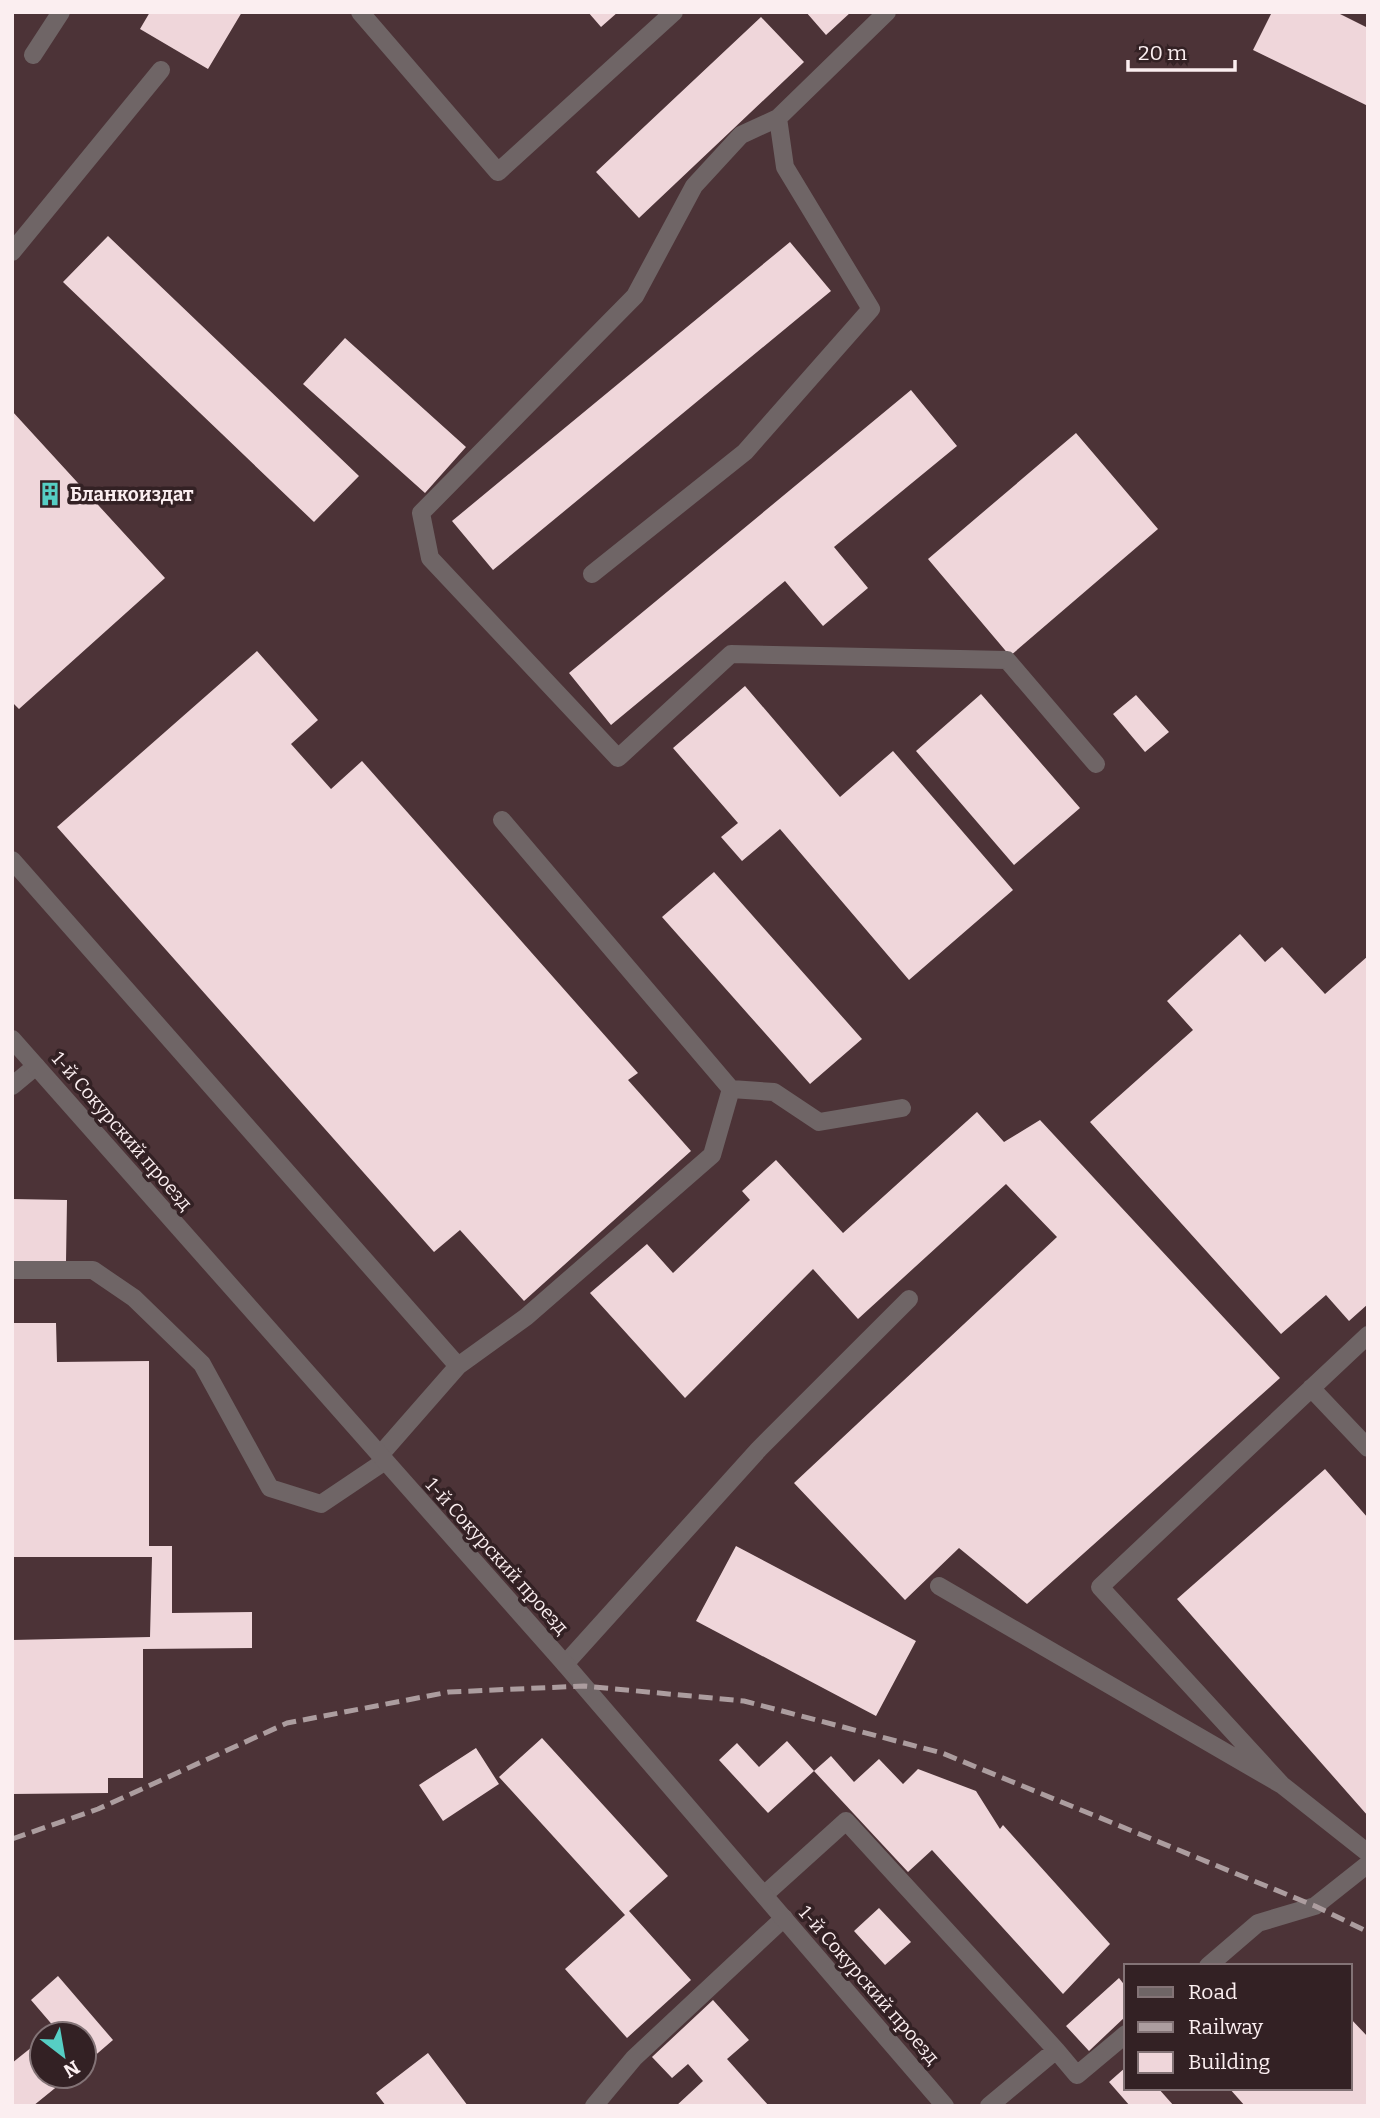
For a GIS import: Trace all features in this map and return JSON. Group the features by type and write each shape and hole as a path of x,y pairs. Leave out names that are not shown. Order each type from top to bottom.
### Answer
{"street":[{"path":"33,55 61,12"},
{"path":"360,12 498,172 674,12"},
{"path":"887,12 778,118 741,135 694,186 635,296 421,513 430,558 618,758 731,654 745,654 1007,660 1096,764"},
{"path":"12,252 161,70"},
{"path":"592,574 745,452 871,309 785,167 778,118"},
{"path":"502,820 731,1089 774,1092 819,1122 902,1108"},
{"path":"12,860 458,1366"},
{"name":"1-й Сокурский проезд","path":"12,1039 565,1664 945,2106"},
{"path":"12,1087 36,1066"},
{"path":"12,1270 93,1270 134,1298 202,1364 270,1488 321,1504 382,1458 458,1366 526,1317 712,1155 731,1089"},
{"path":"565,1664 759,1449 909,1299"},
{"path":"1282,1785 1100,1587 1368,1335"},
{"path":"1311,1388 1368,1448"},
{"path":"939,1586 1282,1785 1368,1853"},
{"path":"764,1895 846,1821 1077,2075 1124,2036"},
{"path":"1210,1964 1258,1923 1315,1906 1368,1864"},
{"path":"594,2106 634,2058 784,1918"},
{"path":"989,2106 1056,2050"}],"shaded area":[{"path":"12,12 1368,12 1368,2106 12,2106"}],"building":[{"path":"150,12 242,12 208,69 140,29"},
{"path":"588,12 618,12 601,27"},
{"path":"806,12 851,12 826,35"},
{"path":"1272,12 1336,12 1368,28 1368,106 1253,50"},
{"path":"761,17 804,62 639,218 596,172"},
{"path":"108,236 359,476 314,522 63,282"},
{"path":"790,242 831,291 493,570 452,521"},
{"path":"345,338 466,447 425,493 303,384"},
{"path":"911,390 957,446 834,547 868,588 823,626 785,581 611,725 569,673"},
{"name":"Бланкоиздат","path":"12,411 165,578 19,709 12,702"},
{"path":"1076,433 1158,529 1010,656 928,559"},
{"path":"257,651 318,720 291,744 331,789 362,761 638,1073 628,1080 691,1151 524,1301 460,1230 434,1252 57,827"},
{"path":"745,686 840,797 893,751 1013,890 909,980 780,829 742,861 721,837 738,823 673,748"},
{"path":"981,694 1080,808 1014,865 916,751"},
{"path":"1136,695 1169,732 1145,752 1113,714"},
{"path":"714,872 862,1039 810,1084 662,917"},
{"path":"1240,934 1265,962 1282,947 1325,994 1368,956 1368,1304 1349,1321 1326,1295 1281,1334 1090,1122 1193,1030 1167,1001"},
{"path":"977,1112 1004,1142 1040,1120 1280,1378 1027,1604 959,1548 905,1600 794,1483 1057,1237 1006,1184 858,1319 813,1269 685,1398 590,1293 647,1244 673,1273 750,1200 742,1191 776,1160 843,1233"},
{"path":"12,1199 67,1200 66,1262 12,1261"},
{"path":"12,1323 56,1323 57,1362 149,1361 149,1546 172,1546 172,1613 252,1612 252,1648 143,1649 143,1778 108,1778 108,1793 12,1794 12,1640 150,1637 152,1557 12,1557"},
{"path":"1325,1469 1368,1518 1368,1816 1177,1599"},
{"path":"736,1546 916,1641 876,1716 696,1621"},
{"path":"542,1738 668,1876 629,1911 691,1980 627,2038 565,1969 625,1915 499,1777"},
{"path":"787,1741 814,1771 768,1813 719,1760 737,1743 759,1767"},
{"path":"476,1748 499,1784 443,1821 419,1785"},
{"path":"831,1756 854,1782 879,1759 903,1784 918,1769 976,1791 1000,1829 1003,1825 1110,1944 1063,1994 932,1850 908,1872 814,1771"},
{"path":"879,1908 911,1942 885,1965 854,1931"},
{"path":"58,1976 96,2020 48,2020 31,2000"},
{"path":"1119,1978 1124,1984 1124,2018 1089,2051 1066,2026"},
{"path":"713,2000 749,2040 727,2059 769,2106 676,2106 703,2081 688,2064 672,2078 652,2057"},
{"path":"1352,2020 1368,2037 1368,2106 1245,2106 1231,2090 1352,2090"},
{"path":"98,2023 113,2040 98,2053"},
{"path":"28,2050 28,2090 53,2090 33,2106 12,2106 12,2063"},
{"path":"428,2053 468,2106 386,2106 376,2093"},
{"path":"1124,2069 1124,2090 1160,2090 1174,2106 1130,2106 1109,2082"}],"railway":[{"path":"12,1839 98,1809 287,1723 449,1692 584,1686 744,1701 942,1753 1315,1906 1368,1932"}],"place":[{"name":"Бланкоиздат","path":"50,494"}]}
